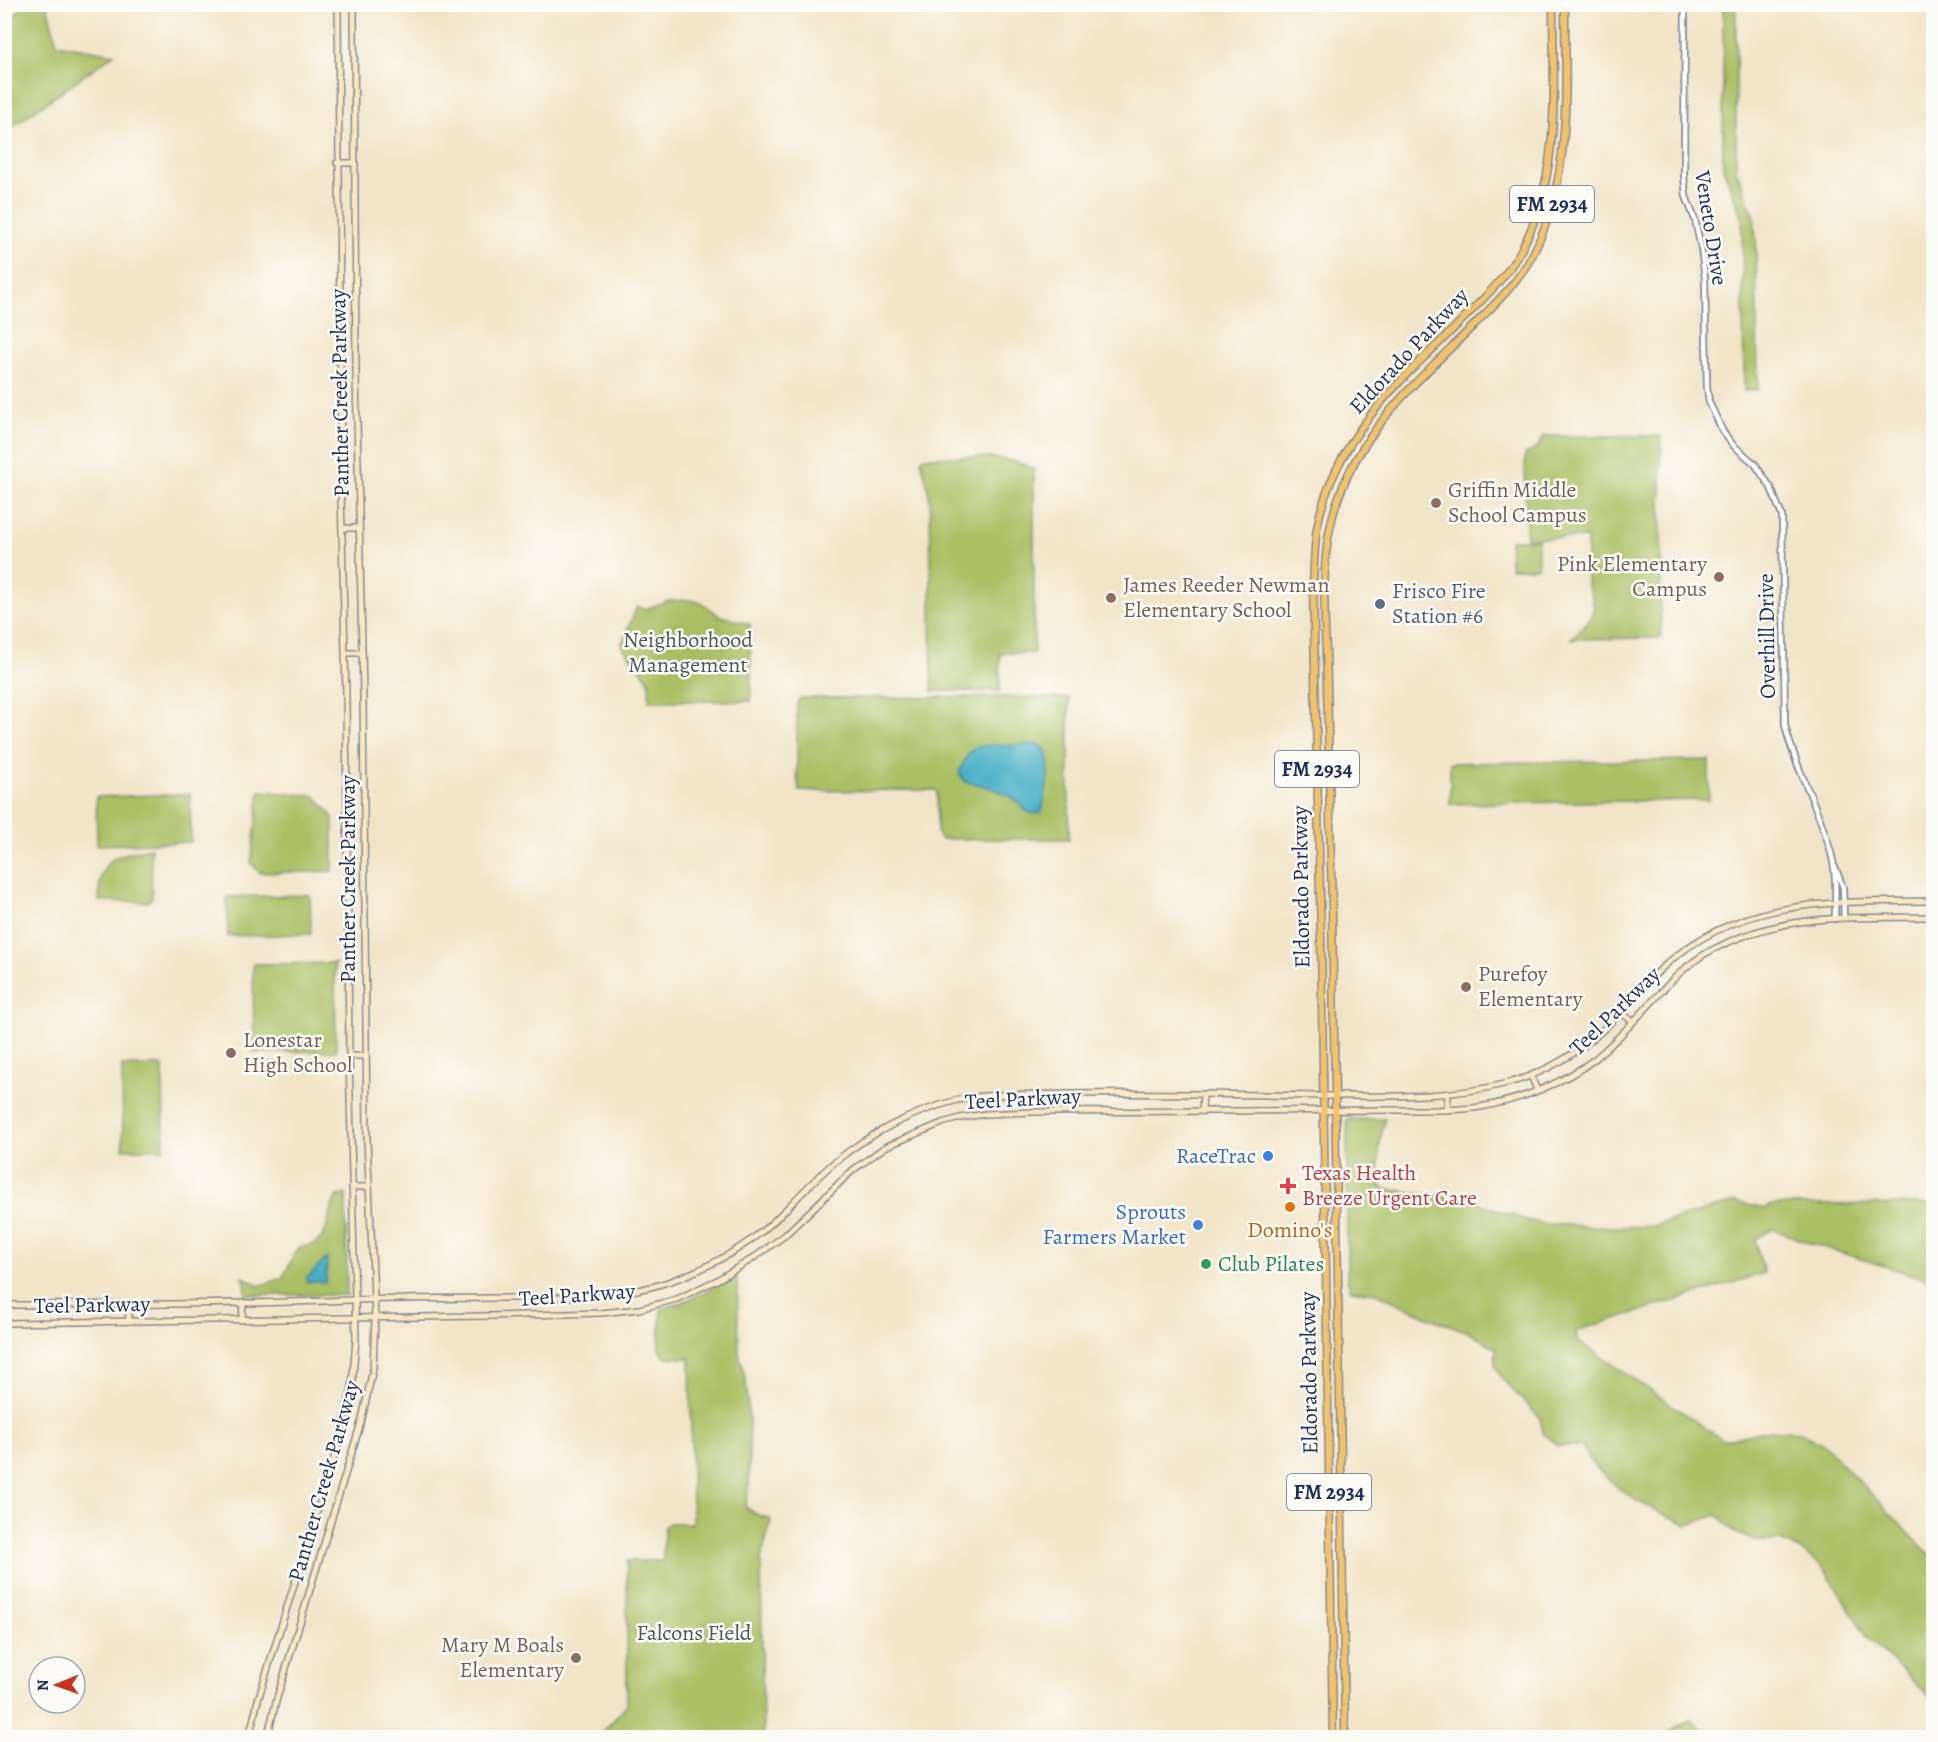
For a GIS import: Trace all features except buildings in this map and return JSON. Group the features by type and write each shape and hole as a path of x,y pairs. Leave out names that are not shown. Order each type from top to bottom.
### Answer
{"main road":[{"name":"Panther Creek Parkway","path":"249,1737 258,1700 345,1419 352,1388 356,1318 342,528 338,4"},
{"name":"Panther Creek Parkway","path":"267,1737 362,1419 373,1369 375,1299 369,1186 366,1056 362,653 356,374 354,4"},
{"name":"Eldorado Parkway","path":"1333,1737 1314,557 1318,526 1326,494 1342,457 1358,432 1377,406 1405,376 1488,294 1515,261 1523,247 1539,207 1551,158 1553,4"},
{"name":"Eldorado Parkway","path":"1345,1737 1336,1096 1325,567 1330,528 1346,474 1364,445 1387,414 1497,302 1525,268 1534,253 1550,211 1563,160 1565,4"},
{"path":"338,163 355,164"},
{"path":"342,528 359,528"},
{"path":"1313,596 1326,596"},
{"path":"345,653 362,653"},
{"name":"Teel Parkway","path":"4,1305 588,1297 647,1288 702,1269 739,1248 773,1222 838,1159 874,1135 910,1117 956,1101 994,1096 1073,1094 1336,1096 1461,1094 1531,1076 1576,1052 1598,1035 1662,968 1689,947 1718,929 1749,917 1815,903 1934,901"},
{"name":"Teel Parkway","path":"4,1323 375,1318 601,1313 639,1309 677,1299 717,1280 752,1259 784,1236 853,1170 885,1148 942,1123 960,1118 997,1114 1448,1110 1481,1107 1517,1098 1555,1083 1596,1058 1676,976 1712,949 1739,937 1768,927 1810,919 1934,917"},
{"path":"1628,1005 1640,1015"},
{"path":"1621,1012 1633,1022"},
{"path":"350,1056 366,1056"},
{"path":"1531,1076 1537,1090"},
{"path":"1448,1094 1448,1110"},
{"path":"1202,1111 1203,1095"},
{"path":"352,1187 369,1186"},
{"path":"1325,1246 1338,1246"},
{"path":"242,1320 243,1302"},
{"path":"128,1304 129,1321"}],"street":[{"name":"Veneto Drive","path":"1685,4 1684,176 1686,196 1699,239 1706,279 1707,393 1717,419"},
{"name":"Overhill Drive","path":"1717,419 1734,445 1755,464 1771,488 1782,516 1785,725 1790,747 1824,828 1834,865 1842,882 1844,918"},
{"name":"Overhill Drive","path":"1834,865 1835,919"}],"green space":[{"path":"21,5 47,5 57,44 114,54 5,132 5,27"},
{"path":"1723,5 1736,5 1736,170 1754,217 1758,390 1744,391 1742,217 1723,168"},
{"path":"1544,436 1661,436 1661,638 1571,639 1590,619 1594,608 1587,585 1587,538 1526,538 1525,454 1537,448"},
{"path":"925,457 994,458 1034,469 1034,653 1000,653 1000,691 932,691 930,504 921,460"},
{"path":"1510,540 1538,540 1538,568 1510,568"},
{"name":"Neighborhood Management","path":"690,600 702,603 720,616 750,624 751,701 649,701 649,680 621,645 637,607 645,609 669,601"},
{"path":"800,698 1069,698 1069,839 940,839 937,833 937,791 935,790 799,791 797,703"},
{"path":"1709,760 1709,800 1450,804 1450,763"},
{"path":"260,791 315,796 333,817 333,871 260,873 251,863"},
{"path":"190,794 191,842 97,845 96,797"},
{"path":"151,848 152,898 148,902 99,901 101,876 110,861 127,853"},
{"path":"310,895 311,934 228,936 227,897"},
{"path":"335,963 336,1051 254,1052 253,964"},
{"path":"122,1066 163,1066 164,1149 123,1149"},
{"path":"1347,1119 1385,1119 1379,1153 1382,1188 1475,1202 1543,1224 1652,1226 1735,1202 1765,1209 1772,1205 1933,1204 1933,1281 1806,1242 1773,1229 1755,1239 1764,1273 1576,1331 1577,1340 1723,1440 1769,1430 1800,1432 1825,1446 1933,1558 1933,1700 1868,1638 1823,1567 1803,1552 1781,1541 1756,1541 1736,1533 1717,1515 1688,1525 1638,1502 1595,1467 1582,1446 1558,1446 1543,1433 1540,1418 1502,1379 1495,1365 1496,1348 1466,1331 1430,1318 1376,1293 1351,1290 1347,1279"},
{"path":"346,1194 347,1295 246,1295 245,1281 242,1276 259,1286 282,1278 299,1247 310,1246 322,1237 336,1197"},
{"name":"Falcons Field","path":"737,1276 739,1352 746,1381 749,1420 749,1486 745,1507 758,1515 771,1519 761,1560 763,1737 598,1737 627,1705 627,1561 663,1561 664,1527 669,1523 692,1523 690,1358 666,1358 659,1349 661,1309 683,1302"},
{"path":"1690,1720 1712,1737 1662,1737"}],"water":[{"path":"1023,744 1042,746 1048,758 1048,777 1042,812 1037,814 1028,812 1018,802 1000,791 965,782 959,773 965,760 977,747"},
{"path":"327,1258 326,1282 307,1282 306,1279"}],"place":[{"name":"Griffin Middle School Campus","path":"1436,503"},
{"name":"Pink Elementary Campus","path":"1719,577"},
{"name":"James Reeder Newman Elementary School","path":"1111,598"},
{"name":"Frisco Fire Station #6","path":"1380,604"},
{"name":"Purefoy Elementary","path":"1466,987"},
{"name":"Lonestar High School","path":"231,1053"},
{"name":"RaceTrac","path":"1268,1156"},
{"name":"Texas Health Breeze Urgent Care","path":"1288,1186"},
{"name":"Domino's","path":"1290,1207"},
{"name":"Sprouts Farmers Market","path":"1198,1225"},
{"name":"Club Pilates","path":"1206,1264"},
{"name":"Mary M Boals Elementary","path":"576,1658"}]}
